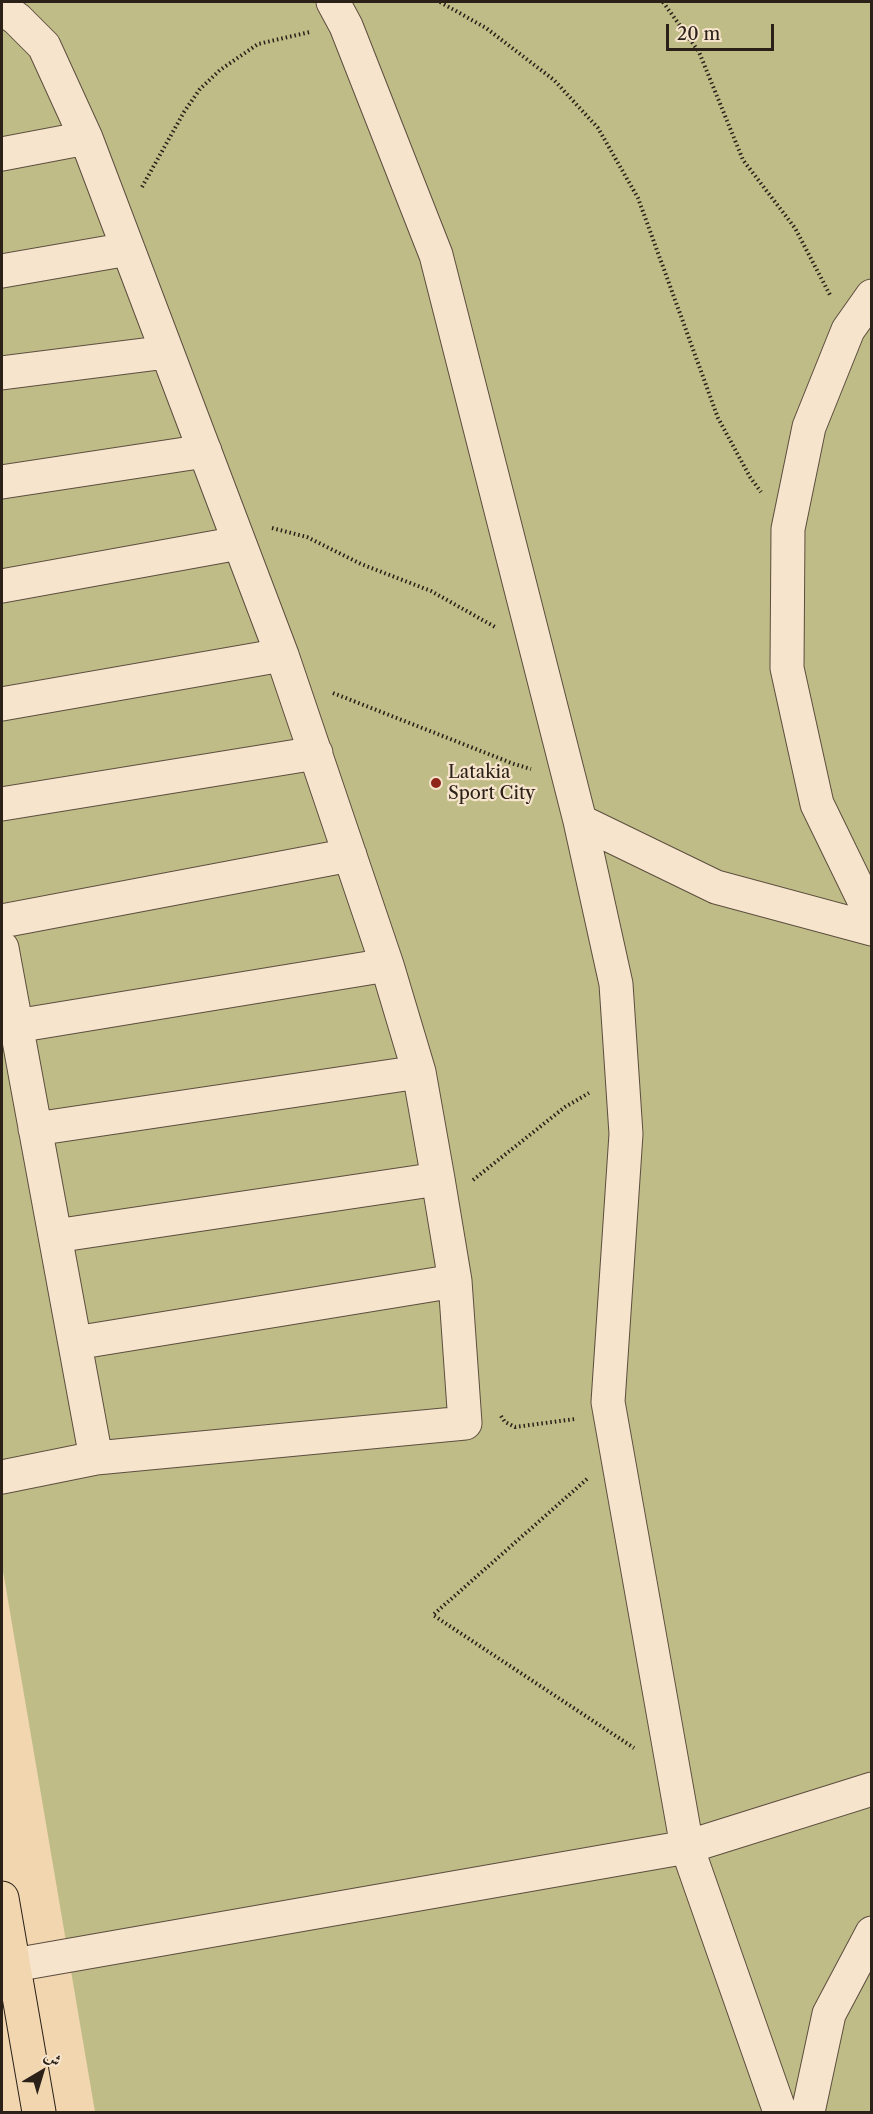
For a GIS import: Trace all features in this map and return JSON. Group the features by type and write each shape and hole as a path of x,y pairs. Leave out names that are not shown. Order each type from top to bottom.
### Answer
{"main road":[{"path":"2,1898 39,2112"}],"lane":[{"path":"2,8 17,19 44,46 86,138 205,451 252,535 282,656 387,964 419,1072 455,1281 465,1423 96,1458 2,1477"},
{"path":"339,14 436,255 580,821 616,984 626,1134 608,1402 687,1847 780,2112"},
{"path":"2,154 86,138"},
{"path":"2,271 128,249"},
{"path":"872,296 848,330 809,427 788,529 787,668 817,804 872,917"},
{"path":"2,373 167,352"},
{"path":"2,482 205,451"},
{"path":"2,586 252,535"},
{"path":"2,704 282,656"},
{"path":"2,804 316,753"},
{"path":"580,821 716,887 872,928"},
{"path":"2,921 350,855"},
{"path":"2,948 96,1458"},
{"path":"16,1026 387,964"},
{"path":"35,1129 419,1072"},
{"path":"55,1236 438,1179"},
{"path":"75,1343 455,1281"},
{"path":"14,1965 687,1847 872,1789"},
{"path":"808,2112 829,2014 872,1933"}],"path":[{"path":"440,2 486,28 554,80 598,128 638,198 718,418 750,477 788,529"},
{"path":"663,2 699,52 743,160 795,228 848,330"},
{"path":"141,188 184,112 200,89 220,70 258,45 339,14"},
{"path":"252,535 291,532 307,537 362,564 431,591 489,625 512,631 532,631"},
{"path":"327,691 513,765 538,770 566,768"},
{"path":"470,1182 582,1095 623,1083"},
{"path":"616,1453 433,1616 673,1774"}],"shaded area":[{"name":"Latakia Sport City","path":"2,2 871,2 871,2112 95,2112 2,1565"}],"place":[{"name":"Latakia Sport City","path":"436,783"}]}
